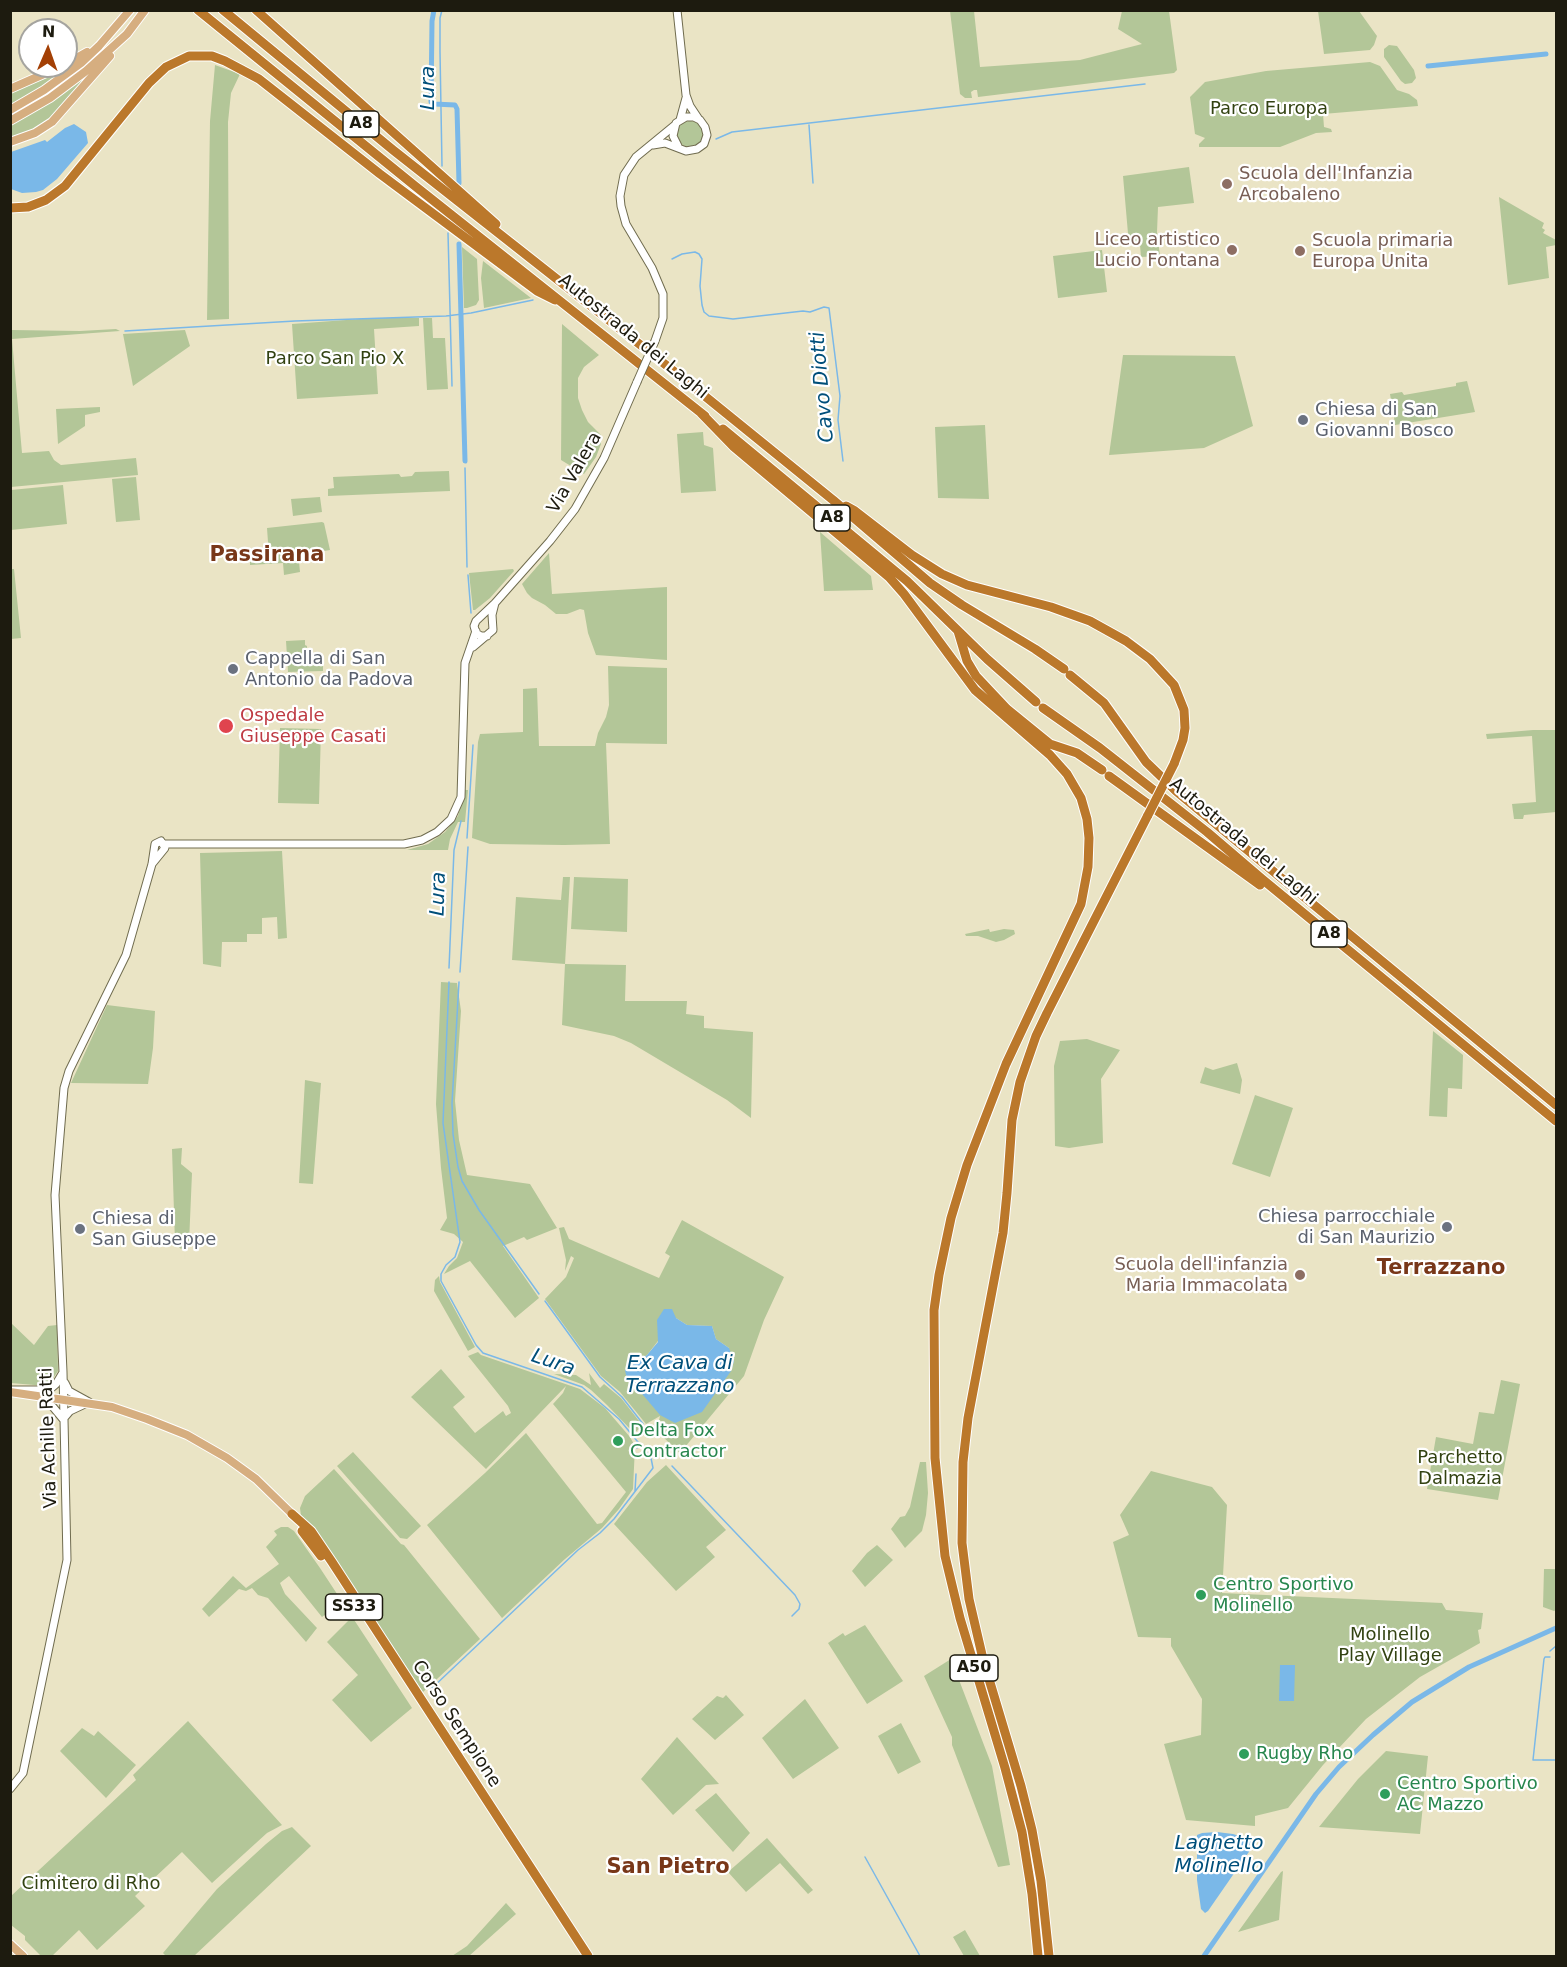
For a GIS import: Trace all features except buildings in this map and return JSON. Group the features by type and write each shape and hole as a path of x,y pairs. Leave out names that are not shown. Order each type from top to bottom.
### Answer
{"highway":[{"name":"Autostrada dei Laghi","path":"198,10 875,553 907,580 987,659 1040,705 1150,786 1557,1122"},
{"name":"Autostrada dei Laghi","path":"223,10 393,150 833,500 945,594 1035,649 1067,672 1104,703 1146,762 1176,792 1557,1105"},
{"path":"257,10 420,158 488,216 502,235"},
{"path":"10,208 28,207 46,200 65,186 149,83 166,67 189,56 212,56 231,63 259,79 353,154 537,291 573,310"},
{"name":"A50","path":"701,412 734,447 889,577 975,690 1039,744 1067,774 1081,798 1089,838 1087,876 1078,912 1006,1064 972,1150 958,1190 939,1275 934,1318 936,1362 934,1437 942,1536 960,1618 1022,1832 1032,1894 1038,1956"},
{"name":"A50","path":"833,500 855,511 912,555 948,577 988,591 1071,614 1106,629 1139,651 1169,679 1182,701 1185,728 1180,750 1036,1036 1015,1101 1004,1223 968,1418 961,1487 962,1543 969,1599 983,1659 1032,1830 1043,1898 1048,1956"},
{"name":"A8","path":"958,629 967,661 976,676 1007,709 1050,744 1077,753 1306,916"},
{"name":"Corso Sempione","path":"292,1514 417,1699 527,1869 588,1956"},
{"name":"Corso Sempione","path":"536,1882 581,1956"}],"main road":[{"path":"10,142 35,133 52,122 118,46 145,10"},
{"path":"10,110 44,90 81,63 128,12"},
{"path":"78,57 91,49 117,26"},
{"path":"10,121 63,89 127,34"},
{"path":"10,89 35,78"},
{"name":"Corso Sempione","path":"10,1391 89,1402 133,1414 194,1439 256,1479 292,1514"},
{"path":"10,1944 23,1956"}],"street":[{"path":"647,146 662,143 689,151 704,144 707,132 704,124 690,106 686,95 677,10"},
{"path":"678,146 673,136 686,95"},
{"path":"677,122 689,117 698,119"},
{"name":"Via Valera","path":"479,618 495,603 575,509 597,471 656,340 663,318 663,294 652,268 626,224 620,195 629,165 647,146 664,136 677,122"},
{"path":"469,652 493,630 495,603"},
{"path":"469,652 476,632 475,624 479,618 486,617 493,622"},
{"path":"476,632 481,636 487,636"},
{"name":"Via Achille Ratti","path":"10,1789 23,1773 68,1560 55,1195 61,1110 66,1078 126,955 152,864 161,849 203,846 394,844 419,838 438,826 449,814 461,790 465,663 469,652"},
{"path":"10,1391 49,1390 56,1384 63,1372"},
{"path":"63,1372 68,1389 89,1402"},
{"path":"39,1396 63,1419 70,1411 89,1402"}],"green space":[{"path":"950,11 974,11 980,67 1080,60 1142,44 1118,29 1122,11 1169,11 1177,70 1174,73 978,97 977,90 974,90 971,92 972,98 965,98 960,94"},
{"path":"1318,11 1359,11 1377,36 1374,45 1370,50 1324,54"},
{"path":"1389,45 1397,46 1414,70 1416,78 1412,83 1405,84 1401,81 1384,57 1384,49"},
{"name":"Parco Europa","path":"1370,62 1380,66 1397,90 1417,100 1418,106 1323,114 1324,127 1331,129 1332,132 1316,133 1280,147 1199,147 1205,138 1195,134 1190,97 1205,82 1266,71"},
{"path":"215,65 240,74 231,93 228,122 229,319 207,320 210,121"},
{"path":"91,71 47,121 11,139 11,124 57,97"},
{"path":"42,78 57,78 11,107 11,92"},
{"path":"690,121 699,125 703,134 699,143 690,147 681,143 677,134 681,125"},
{"path":"1189,167 1194,203 1158,207 1157,232 1160,256 1141,257 1140,245 1129,245 1123,176"},
{"path":"1499,197 1544,223 1543,233 1556,240 1556,245 1546,247 1549,278 1508,285"},
{"path":"462,247 477,259 479,300 476,305 467,308 464,308"},
{"path":"1102,250 1107,292 1058,298 1053,256"},
{"path":"483,261 531,298 484,308 481,278"},
{"name":"Parco San Pio X","path":"373,318 419,318 419,326 374,329 378,394 297,399 292,324"},
{"path":"423,318 432,318 433,338 445,338 448,389 427,390"},
{"path":"562,324 599,355 584,367 578,378 578,398 582,410 588,422 601,435 601,444 596,457 584,474 561,460"},
{"path":"116,329 120,331 12,339 22,453 49,451 54,460 61,465 136,458 138,475 11,487 11,330"},
{"path":"185,330 190,346 133,386 123,334"},
{"path":"1123,355 1235,356 1253,426 1204,448 1109,455"},
{"path":"1467,381 1475,412 1395,425 1394,417 1396,417 1390,394 1402,392 1404,395 1456,386 1456,383"},
{"path":"100,407 100,412 85,415 85,426 58,444 56,409"},
{"path":"985,425 989,499 938,498 935,427"},
{"path":"703,432 704,445 713,448 716,491 681,493 677,434"},
{"path":"449,471 450,491 328,496 328,489 334,488 333,477 399,474 401,477 412,476 415,472"},
{"path":"136,477 140,520 116,522 112,479"},
{"path":"63,485 67,524 11,530 11,490"},
{"path":"320,497 322,512 293,516 291,499"},
{"path":"322,522 330,550 298,551 300,572 284,575 283,563 250,565 250,557 269,556 267,528"},
{"path":"820,532 871,576 873,590 824,591"},
{"path":"549,553 552,594 667,587 667,660 596,655 588,633 584,610 556,614 532,598 522,584"},
{"path":"11,569 14,569 21,638 11,639"},
{"path":"513,569 514,571 490,598 473,610 469,573"},
{"path":"305,640 310,656 323,656 323,671 288,672 286,641"},
{"path":"608,666 667,668 667,744 606,743 610,844 490,844 472,838 480,734 523,732 523,689 537,688 539,746 595,746 609,705"},
{"path":"280,728 321,729 319,804 278,803"},
{"path":"1556,730 1556,812 1524,815 1523,819 1514,819 1512,804 1536,802 1532,736 1487,739 1486,734"},
{"path":"465,790 468,790 465,822 458,822 450,839 448,850 407,850 428,844 445,832 458,816"},
{"path":"282,851 287,938 278,939 277,917 262,918 262,934 247,934 247,942 222,942 221,967 203,964 200,853"},
{"path":"563,877 570,877 565,964 512,960 516,897 561,900"},
{"path":"574,877 628,879 627,932 571,929"},
{"path":"989,929 990,932 1004,929 1014,930 1015,934 996,942 965,934"},
{"path":"565,964 626,965 625,1001 687,1001 686,1014 704,1016 704,1028 753,1032 751,1118 727,1100 631,1043 614,1036 562,1025"},
{"path":"441,982 457,983 461,1011 455,1101 459,1140 467,1175 530,1184 557,1228 527,1240 524,1237 503,1246 539,1298 515,1318 470,1261 444,1274 457,1258 463,1242 454,1234 440,1230 447,1218 436,1104"},
{"path":"107,1005 155,1011 148,1084 71,1083"},
{"path":"1433,1031 1463,1055 1462,1089 1448,1088 1447,1117 1429,1116"},
{"path":"1087,1039 1120,1050 1101,1079 1103,1143 1069,1148 1055,1146 1054,1066 1060,1041"},
{"path":"1237,1063 1242,1080 1240,1094 1200,1083 1205,1067 1213,1070"},
{"path":"305,1080 321,1083 313,1184 299,1183"},
{"path":"1255,1095 1293,1108 1270,1177 1232,1164"},
{"path":"182,1148 181,1164 192,1173 189,1243 181,1249 175,1243 172,1149"},
{"path":"682,1220 784,1277 764,1320 744,1376 680,1453 662,1436 658,1425 660,1416 646,1424 620,1392 601,1376 545,1299 566,1277 574,1258 571,1256 565,1271 566,1260 559,1228 564,1227 569,1239 659,1278 670,1256 665,1253","holes":["676,1318 687,1325 712,1326 716,1339 729,1348 634,1383 626,1375 627,1367 647,1355"]},
{"path":"439,1276 440,1282 475,1347 468,1351 434,1291 435,1280"},
{"path":"11,1323 34,1345 48,1326 57,1325 58,1371 46,1386 11,1383"},
{"path":"478,1352 580,1389 605,1408 635,1446 633,1489 619,1509 602,1528 502,1618 427,1525 526,1433 597,1524 602,1523 626,1492 553,1404 566,1386 486,1469 411,1397 441,1369 465,1397 453,1407 475,1433 503,1411 506,1416 511,1413 508,1406 468,1356"},
{"path":"589,1373 600,1388 604,1384 621,1398 643,1426 634,1433 591,1390 584,1385 554,1374 576,1375 591,1385"},
{"name":"Parchetto Dalmazia","path":"1501,1380 1520,1384 1498,1500 1427,1489 1436,1437 1473,1444 1479,1412 1494,1414"},
{"path":"353,1452 421,1526 407,1539 400,1538 337,1466"},
{"path":"920,1462 926,1462 928,1493 926,1515 922,1531 905,1548 891,1529 900,1517 905,1516 910,1507"},
{"path":"666,1465 726,1530 706,1547 715,1557 676,1591 614,1524 647,1482"},
{"path":"334,1469 404,1545 480,1639 423,1692 317,1532 301,1516 300,1508 305,1496"},
{"name":"Molinello Play Village","path":"1151,1471 1212,1487 1227,1505 1222,1593 1442,1603 1446,1610 1483,1613 1481,1629 1478,1630 1480,1643 1420,1677 1366,1719 1323,1765 1288,1808 1255,1816 1255,1826 1186,1820 1164,1744 1201,1735 1202,1699 1171,1646 1171,1638 1138,1637 1113,1542 1129,1535 1120,1515"},
{"path":"281,1527 288,1527 294,1531 412,1708 371,1742 332,1700 358,1675 327,1642 349,1620 336,1606 322,1617 289,1576 280,1583 285,1594 317,1628 306,1642 268,1598 258,1595 252,1588 246,1591 239,1589 209,1617 202,1609 233,1576 246,1588 279,1564 266,1547 277,1535 274,1531"},
{"path":"877,1545 893,1560 865,1587 852,1571"},
{"path":"1544,1569 1556,1569 1556,1610 1554,1611 1543,1607"},
{"path":"865,1625 903,1681 867,1704 828,1643 843,1633 845,1636"},
{"path":"951,1659 992,1766 1010,1865 998,1867 952,1745 952,1737 924,1676"},
{"path":"726,1695 744,1715 715,1740 692,1719 717,1696 723,1698"},
{"path":"805,1699 839,1748 793,1779 762,1738"},
{"name":"Cimitero di Rho","path":"188,1721 282,1825 267,1833 212,1883 182,1852 135,1896 145,1906 97,1950 79,1930 52,1956 41,1956 25,1940 25,1936 11,1925 11,1896 136,1780 133,1775"},
{"path":"901,1723 921,1762 898,1774 878,1736"},
{"path":"82,1728 94,1736 98,1731 136,1765 106,1798 60,1751"},
{"path":"677,1737 719,1784 706,1785 673,1815 641,1779"},
{"name":"Centro Sportivo AC Mazzo","path":"1386,1751 1428,1756 1420,1834 1319,1827 1358,1779"},
{"path":"716,1793 750,1833 733,1852 695,1810"},
{"path":"292,1827 311,1846 194,1956 166,1956 163,1953 217,1889 266,1844 282,1831"},
{"path":"767,1838 813,1890 808,1894 780,1863 746,1892 728,1872"},
{"path":"1283,1871 1279,1920 1238,1932 1281,1872"},
{"path":"506,1903 516,1914 469,1956 452,1956 467,1946"},
{"path":"965,1930 980,1956 964,1956 953,1937"}],"water":[{"path":"74,124 86,132 88,143 57,179 43,190 36,192 22,193 11,189 11,152 45,140 47,142"},
{"name":"Ex Cava di Terrazzano","path":"664,1309 672,1309 676,1318 687,1325 712,1326 716,1339 729,1348 734,1361 731,1371 702,1412 675,1423 660,1415 626,1375 625,1370 647,1355 658,1342 657,1320"},
{"path":"1280,1665 1295,1665 1294,1701 1279,1701"},
{"name":"Laghetto Molinello","path":"1217,1832 1252,1840 1253,1846 1205,1913 1201,1909 1197,1880 1197,1835"}],"waterway":[{"path":"434,10 431,102 455,105 457,109 459,183"},
{"name":"Lura","path":"442,10 440,52 442,166"},
{"path":"1428,66 1546,54"},
{"path":"716,139 732,132 1145,84"},
{"path":"809,125 813,183"},
{"name":"Lura","path":"448,233 452,386"},
{"path":"459,244 465,461"},
{"name":"Cavo Diotti","path":"672,259 682,254 695,252 699,254 702,259 700,286 702,305 704,312 709,316 733,319 810,312 824,307 829,308 840,396 838,420 843,461"},
{"path":"125,331 295,321 446,316 533,300"},
{"path":"465,468 467,567"},
{"path":"468,575 471,613"},
{"path":"467,838 473,745"},
{"name":"Lura","path":"449,968 454,850 461,821"},
{"path":"460,972 468,847"},
{"name":"Lura","path":"431,1689 578,1550 600,1533 614,1519 653,1468 651,1458 619,1419 582,1387 483,1353 476,1345 441,1281 441,1274 446,1265 455,1257 460,1242 443,1123 449,982"},
{"path":"459,982 452,1103 453,1134 458,1167 462,1181 479,1210 539,1294"},
{"path":"545,1301 600,1377 622,1397 643,1424"},
{"name":"Lura","path":"637,1448 638,1442"},
{"path":"672,1466 795,1595 800,1604 799,1609 792,1616"},
{"path":"635,1491 636,1474"},
{"path":"1204,1956 1316,1794 1339,1767 1373,1735 1412,1702 1469,1667 1556,1628"},
{"path":"1550,1651 1556,1646"},
{"path":"1550,1657 1544,1659 1533,1760 1556,1760"},
{"path":"865,1857 920,1956"}],"place":[{"name":"Scuola dell'Infanzia Arcobaleno","path":"1227,184"},
{"name":"Liceo artistico Lucio Fontana","path":"1232,250"},
{"name":"Scuola primaria Europa Unita","path":"1300,251"},
{"name":"Chiesa di San Giovanni Bosco","path":"1303,420"},
{"name":"Cappella di San Antonio da Padova","path":"233,669"},
{"name":"Ospedale Giuseppe Casati","path":"226,726"},
{"name":"Chiesa parrocchiale di San Maurizio","path":"1447,1227"},
{"name":"Chiesa di San Giuseppe","path":"80,1229"},
{"name":"Scuola dell'infanzia Maria Immacolata","path":"1300,1275"},
{"name":"Delta Fox Contractor","path":"618,1441"},
{"name":"Centro Sportivo Molinello","path":"1201,1595"},
{"name":"Rugby Rho","path":"1244,1754"},
{"name":"Centro Sportivo AC Mazzo","path":"1385,1794"}],"district":[{"name":"Passirana","path":"267,556"},
{"name":"Terrazzano","path":"1441,1269"},
{"name":"San Pietro","path":"668,1868"}]}
